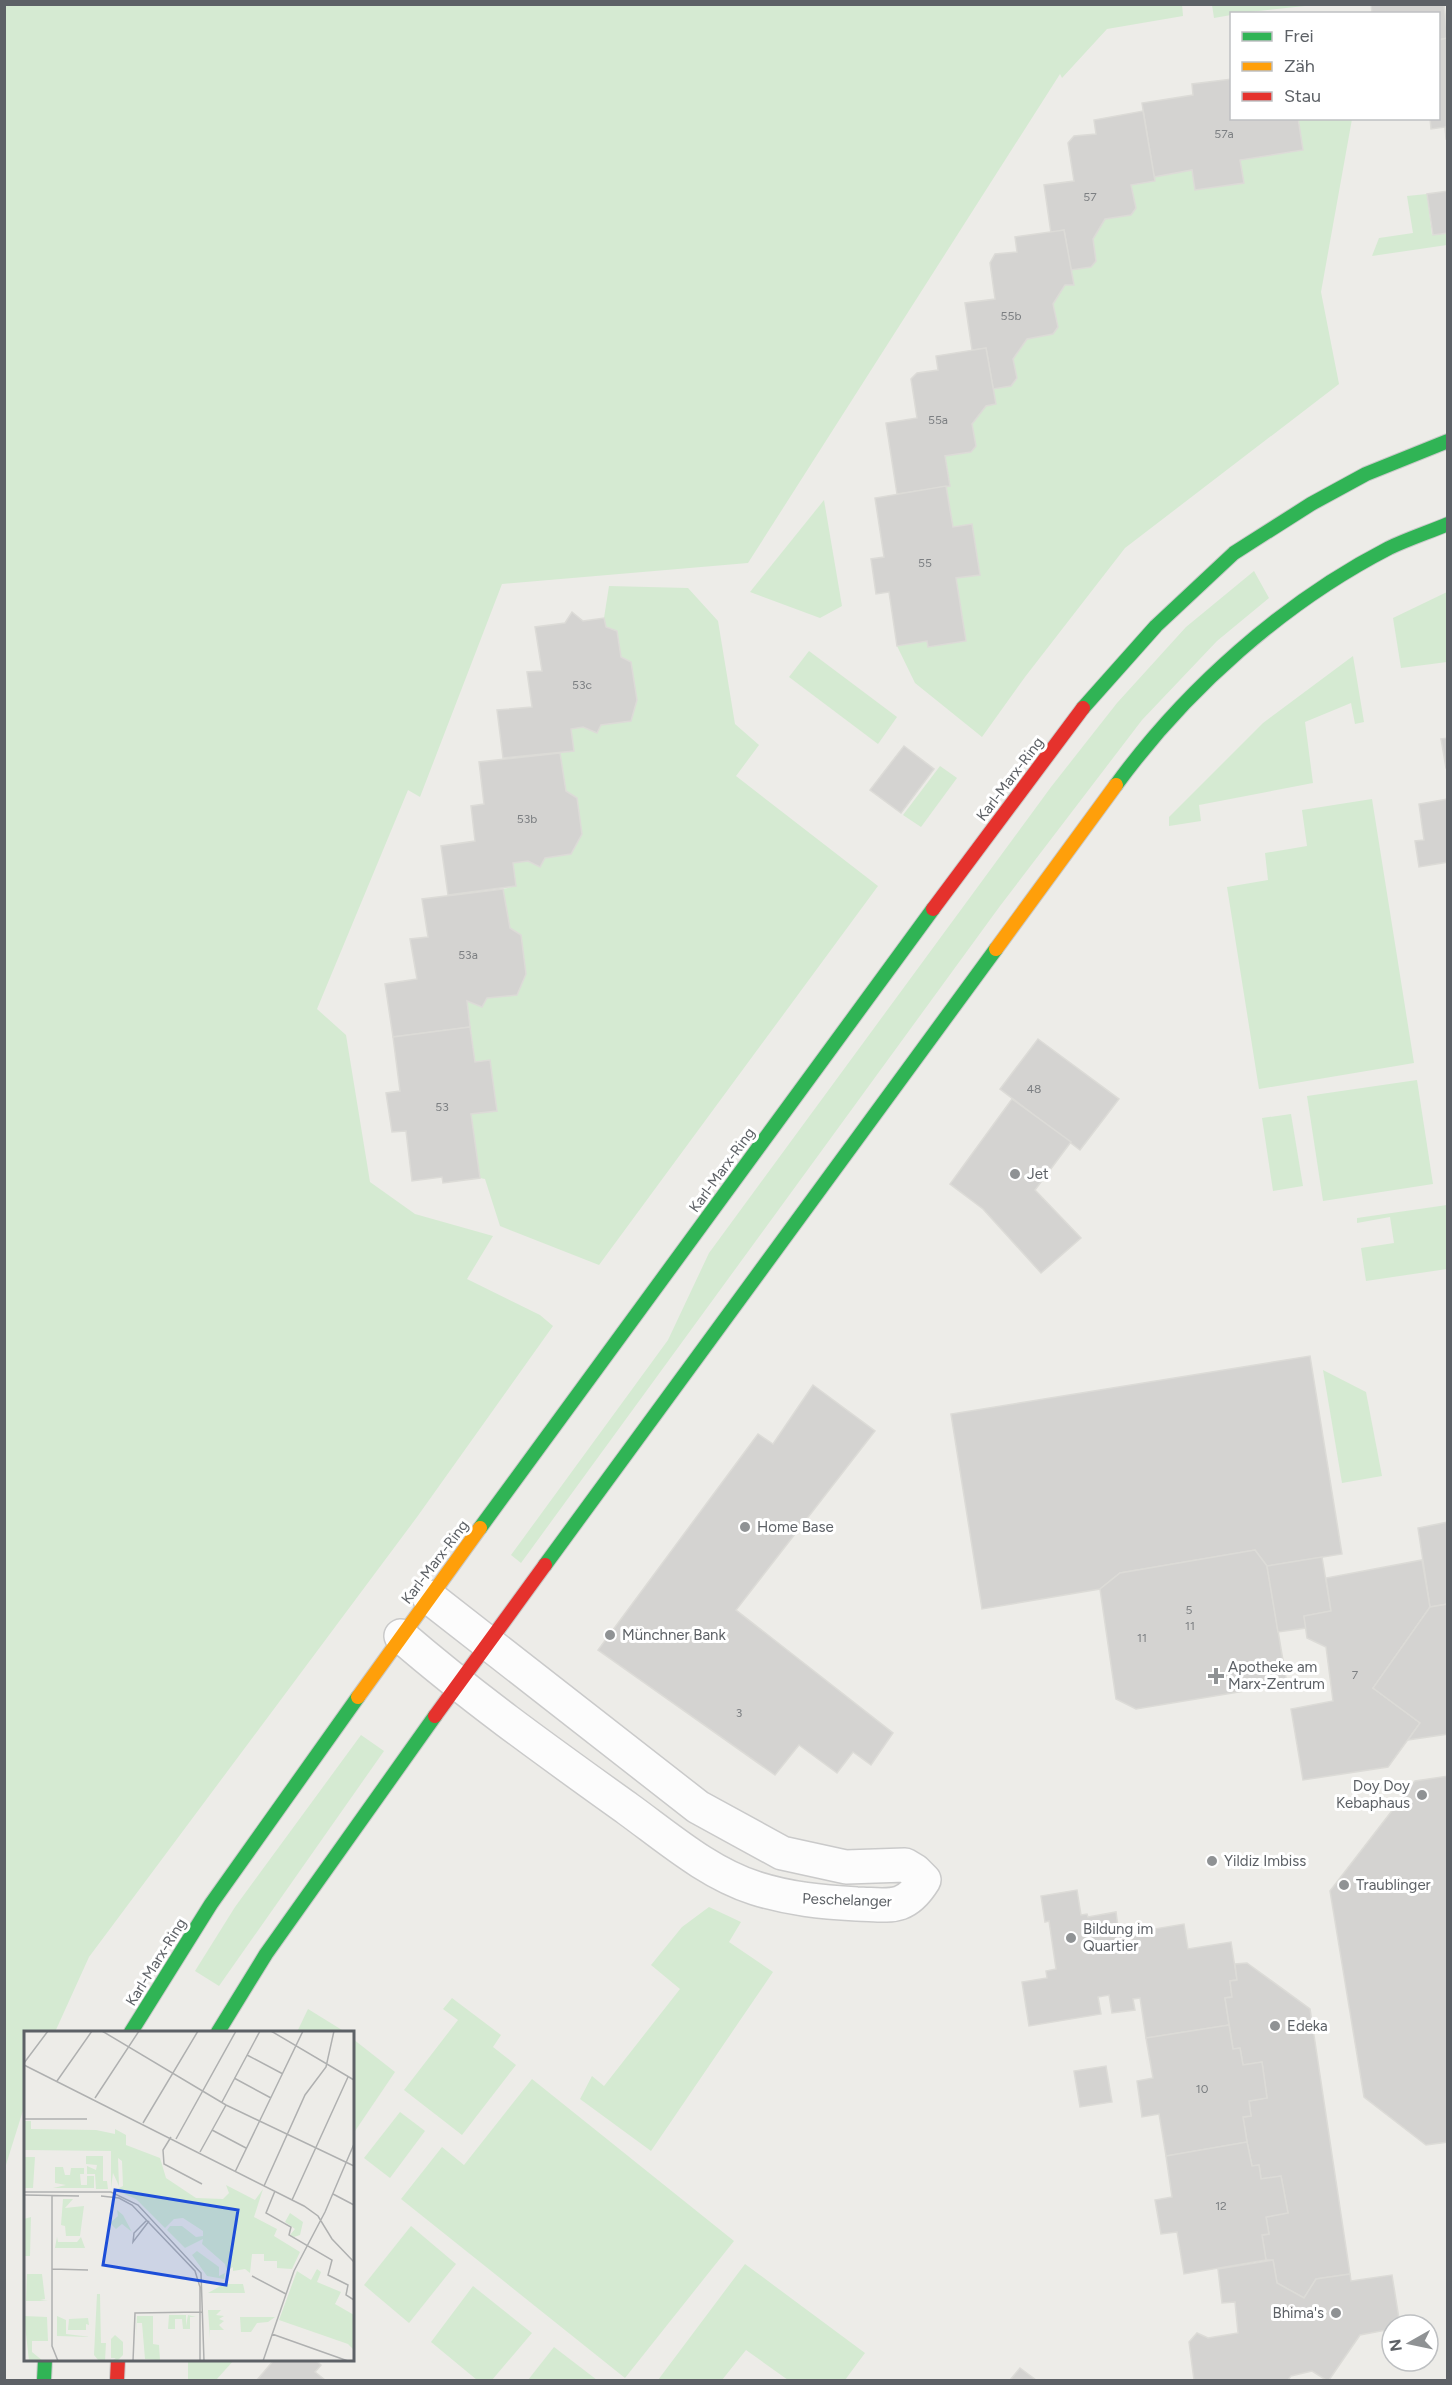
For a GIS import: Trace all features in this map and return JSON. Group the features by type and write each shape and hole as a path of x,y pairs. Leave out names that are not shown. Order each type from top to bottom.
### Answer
{"main road":[{"name":"Karl-Marx-Ring","path":"132,2031 211,1904 401,1636 955,879 1089,702 1156,626 1234,553 1311,504 1357,479 1448,441"},
{"path":"219,2031 266,1954 457,1685 1139,753 1215,673 1275,620 1344,573 1391,547 1448,524"},
{"path":"44,2380 45,2361"},
{"path":"117,2380 118,2361"}],"street":[{"name":"Peschelanger","path":"401,1636 457,1685 710,1868 754,1888 810,1902 889,1905 907,1901 915,1895 924,1880 905,1865 846,1867 782,1852 698,1807 429,1598"}],"green space":[{"path":"5,4 1182,4 1183,16 1107,29 1062,78 1060,74 748,563 502,584 420,797 408,790 317,1009 346,1035 370,1182 415,1214 493,1236 467,1279 540,1315 553,1326 417,1517 89,1957 55,2031 24,2031 24,2107 5,2168"},
{"path":"1212,4 1314,5 1230,12 1230,15 1214,18"},
{"path":"1298,120 1352,120 1321,292 1339,384 1125,548 1025,677 982,737 915,683 897,646 927,641 956,578 980,574 972,525 953,527 946,487 950,486 945,456 971,452 976,445 972,424 986,406 996,404 993,389 1011,386 1017,379 1013,359 1027,339 1053,334 1058,327 1053,304 1065,285 1073,284 1071,270 1091,267 1096,261 1093,239 1105,219 1131,215 1135,208 1131,185 1154,181 1154,177 1192,170 1196,190 1244,183 1240,160 1303,149"},
{"path":"1427,194 1432,235 1447,233 1447,245 1372,256 1379,238 1413,233 1407,196"},
{"path":"824,500 842,606 820,618 750,592"},
{"path":"1254,571 1269,598 1217,641 1142,720 1000,906 521,1563 511,1555 668,1340 709,1253 1051,787 1117,703 1186,627"},
{"path":"609,586 688,588 718,621 735,724 759,745 736,776 878,886 599,1265 500,1226 485,1179 480,1178 471,1114 497,1111 490,1061 475,1062 467,1001 482,1007 487,998 517,995 526,974 521,936 510,928 503,889 516,886 513,863 571,854 582,834 577,798 566,791 560,753 573,751 571,729 583,727 597,733 601,725 631,721 637,700 631,662 621,657 617,631 606,627 604,618"},
{"path":"1447,592 1447,662 1401,668 1393,618"},
{"path":"809,651 897,717 878,744 789,677"},
{"path":"1353,656 1364,722 1355,724 1351,703 1305,722 1313,783 1199,805 1201,821 1169,826 1169,817 1263,723"},
{"path":"940,766 957,778 921,827 903,815"},
{"path":"1372,799 1414,1063 1259,1089 1227,887 1268,880 1265,853 1307,846 1302,810"},
{"path":"1417,1080 1433,1184 1323,1201 1307,1096"},
{"path":"1291,1114 1303,1186 1273,1191 1262,1118"},
{"path":"1447,1205 1447,1269 1366,1281 1361,1248 1394,1243 1390,1217 1357,1223 1357,1218"},
{"path":"1323,1370 1366,1392 1382,1476 1342,1483"},
{"path":"361,1735 384,1751 219,1986 195,1971 235,1907"},
{"path":"709,1907 741,1922 729,1942 773,1972 651,2151 580,2099 592,2076 604,2086 680,1989 651,1965 682,1927"},
{"path":"452,1998 501,2035 493,2047 516,2065 462,2135 404,2090 458,2020 443,2009"},
{"path":"308,2009 344,2031 297,2031"},
{"path":"354,2040 395,2072 354,2133"},
{"path":"532,2079 734,2241 625,2378 401,2199 442,2147 464,2165"},
{"path":"400,2112 425,2131 390,2178 364,2158"},
{"path":"411,2226 456,2264 409,2323 364,2285"},
{"path":"745,2264 865,2353 845,2380 788,2380 746,2350 722,2380 658,2380"},
{"path":"473,2286 532,2333 492,2380 477,2380 431,2342"},
{"path":"554,2347 597,2380 528,2380"},
{"path":"188,2361 233,2361 216,2380 188,2380"}],"building":[{"path":"1371,4 1444,5 1448,38 1440,40 1440,12 1372,12"},
{"path":"1448,38 1448,139 1446,139 1445,127 1431,129 1430,120 1440,120 1440,40"},
{"path":"1230,79 1230,120 1298,120 1303,150 1240,160 1244,183 1195,190 1192,170 1154,177 1142,103 1193,95 1192,84"},
{"path":"1143,111 1155,181 1131,185 1136,208 1131,215 1105,219 1093,239 1096,261 1091,267 1071,270 1064,230 1051,233 1044,185 1074,181 1068,143 1074,136 1096,134 1094,120"},
{"path":"1448,191 1448,233 1433,235 1427,194"},
{"path":"1064,230 1074,285 1065,285 1053,304 1058,327 1053,334 1027,339 1013,359 1017,378 1011,386 993,389 986,348 972,350 965,303 995,299 990,263 995,254 1017,252 1015,237"},
{"path":"986,348 996,404 986,406 972,424 976,446 971,452 945,456 950,486 897,494 886,423 917,418 911,379 917,373 938,370 936,356"},
{"path":"946,486 953,527 972,524 980,575 956,578 966,641 928,647 927,641 897,646 889,592 876,594 871,559 884,557 875,498"},
{"path":"572,612 583,621 604,618 606,627 617,631 621,657 631,662 637,700 631,721 601,725 597,733 583,727 571,729 574,751 503,758 497,710 532,707 527,672 542,671 535,627 565,623"},
{"path":"1448,738 1448,768 1446,768 1441,739"},
{"path":"904,746 934,769 901,813 870,790"},
{"path":"560,753 566,791 577,798 582,834 571,854 545,858 540,867 528,861 513,863 516,886 448,895 441,846 475,841 471,806 484,804 479,762"},
{"path":"1448,799 1448,862 1419,867 1415,841 1424,840 1419,804"},
{"path":"503,889 510,928 521,935 526,974 517,995 487,998 482,1007 467,1001 470,1027 393,1037 385,984 417,979 410,939 428,937 422,899"},
{"path":"470,1027 475,1062 490,1060 497,1111 471,1114 480,1178 443,1183 442,1177 412,1181 406,1131 392,1132 386,1093 400,1091 393,1037"},
{"path":"1038,1039 1119,1099 1080,1150 1000,1089"},
{"path":"1012,1099 1071,1142 1035,1190 1081,1238 1041,1273 983,1209 950,1184"},
{"path":"1310,1356 1342,1554 1267,1566 1255,1550 1120,1573 1100,1589 982,1609 951,1414"},
{"name":"Home Base","path":"813,1385 875,1431 736,1610 893,1733 871,1765 853,1752 837,1773 799,1745 775,1775 598,1650 758,1434 773,1444"},
{"path":"1448,1522 1448,1604 1430,1607 1418,1528"},
{"path":"1255,1550 1267,1566 1287,1684 1136,1709 1116,1699 1100,1589 1120,1573"},
{"path":"1322,1557 1331,1611 1304,1616 1306,1628 1278,1632 1267,1566"},
{"path":"1422,1560 1430,1607 1373,1688 1420,1723 1388,1767 1303,1780 1291,1709 1333,1701 1326,1647 1307,1638 1304,1616 1331,1611 1326,1578"},
{"path":"1448,1604 1448,1734 1408,1740 1420,1723 1373,1688 1430,1607"},
{"path":"1448,1776 1448,2142 1426,2145 1364,2097 1330,1891 1415,1781"},
{"path":"1077,1890 1081,1915 1087,1914 1088,1917 1116,1912 1119,1935 1184,1924 1188,1949 1231,1942 1237,1980 1230,1981 1232,1997 1225,1998 1229,2025 1146,2038 1140,1998 1133,1999 1135,2010 1112,2013 1109,1995 1098,1997 1101,2014 1029,2026 1022,1982 1047,1978 1046,1971 1056,1969 1049,1921 1045,1922 1041,1896"},
{"path":"1247,1963 1310,2009 1350,2274 1316,2279 1304,2298 1277,2283 1273,2260 1266,2260 1262,2235 1269,2234 1266,2217 1288,2213 1281,2176 1261,2179 1259,2165 1252,2166 1247,2142 1243,2117 1251,2116 1249,2101 1267,2098 1262,2062 1243,2065 1240,2048 1233,2049 1225,1998 1232,1997 1230,1981 1237,1980 1235,1964"},
{"path":"1229,2025 1233,2049 1240,2048 1243,2065 1262,2062 1267,2098 1249,2101 1251,2116 1243,2117 1247,2142 1166,2156 1159,2114 1142,2117 1137,2081 1153,2078 1146,2038"},
{"path":"1106,2066 1112,2102 1080,2107 1074,2071"},
{"path":"1247,2142 1252,2166 1259,2165 1261,2179 1281,2176 1288,2213 1266,2217 1269,2234 1262,2235 1266,2260 1184,2274 1177,2232 1161,2234 1155,2200 1172,2197 1166,2156"},
{"path":"1273,2260 1277,2283 1304,2298 1316,2279 1350,2274 1351,2281 1392,2275 1398,2313 1380,2313 1380,2331 1360,2335 1329,2380 1312,2371 1291,2376 1288,2380 1194,2380 1189,2342 1197,2333 1208,2338 1238,2333 1235,2302 1222,2303 1218,2269"},
{"path":"273,2361 316,2361 321,2365 315,2372 325,2380 257,2380"},
{"path":"1020,2368 1036,2380 1010,2380"}],"traffic: fast":[{"path":"1083,708 1156,626 1234,553 1311,504 1366,474 1448,441"},
{"path":"1116,785 1173,715 1205,682 1275,621 1312,594 1389,548 1448,524"},
{"path":"480,1528 933,909"},
{"path":"545,1565 996,949"},
{"path":"132,2031 211,1904 358,1697"},
{"path":"219,2031 266,1954 435,1716"},
{"path":"44,2380 45,2361"}],"traffic: slow":[{"path":"996,949 1116,785"},
{"path":"358,1697 480,1528"}],"traffic: jam":[{"path":"933,909 1083,708"},
{"path":"435,1716 545,1565"},
{"path":"117,2380 118,2361"}],"place":[{"name":"Jet","path":"1015,1174"},
{"name":"Home Base","path":"745,1527"},
{"name":"Münchner Bank","path":"610,1635"},
{"name":"Apotheke am Marx-Zentrum","path":"1216,1676"},
{"name":"Doy Doy Kebaphaus","path":"1422,1795"},
{"name":"Yildiz Imbiss","path":"1212,1861"},
{"name":"Traublinger","path":"1344,1885"},
{"name":"Bildung im Quartier","path":"1071,1938"},
{"name":"Edeka","path":"1275,2026"},
{"name":"Bhima's","path":"1336,2313"}]}
